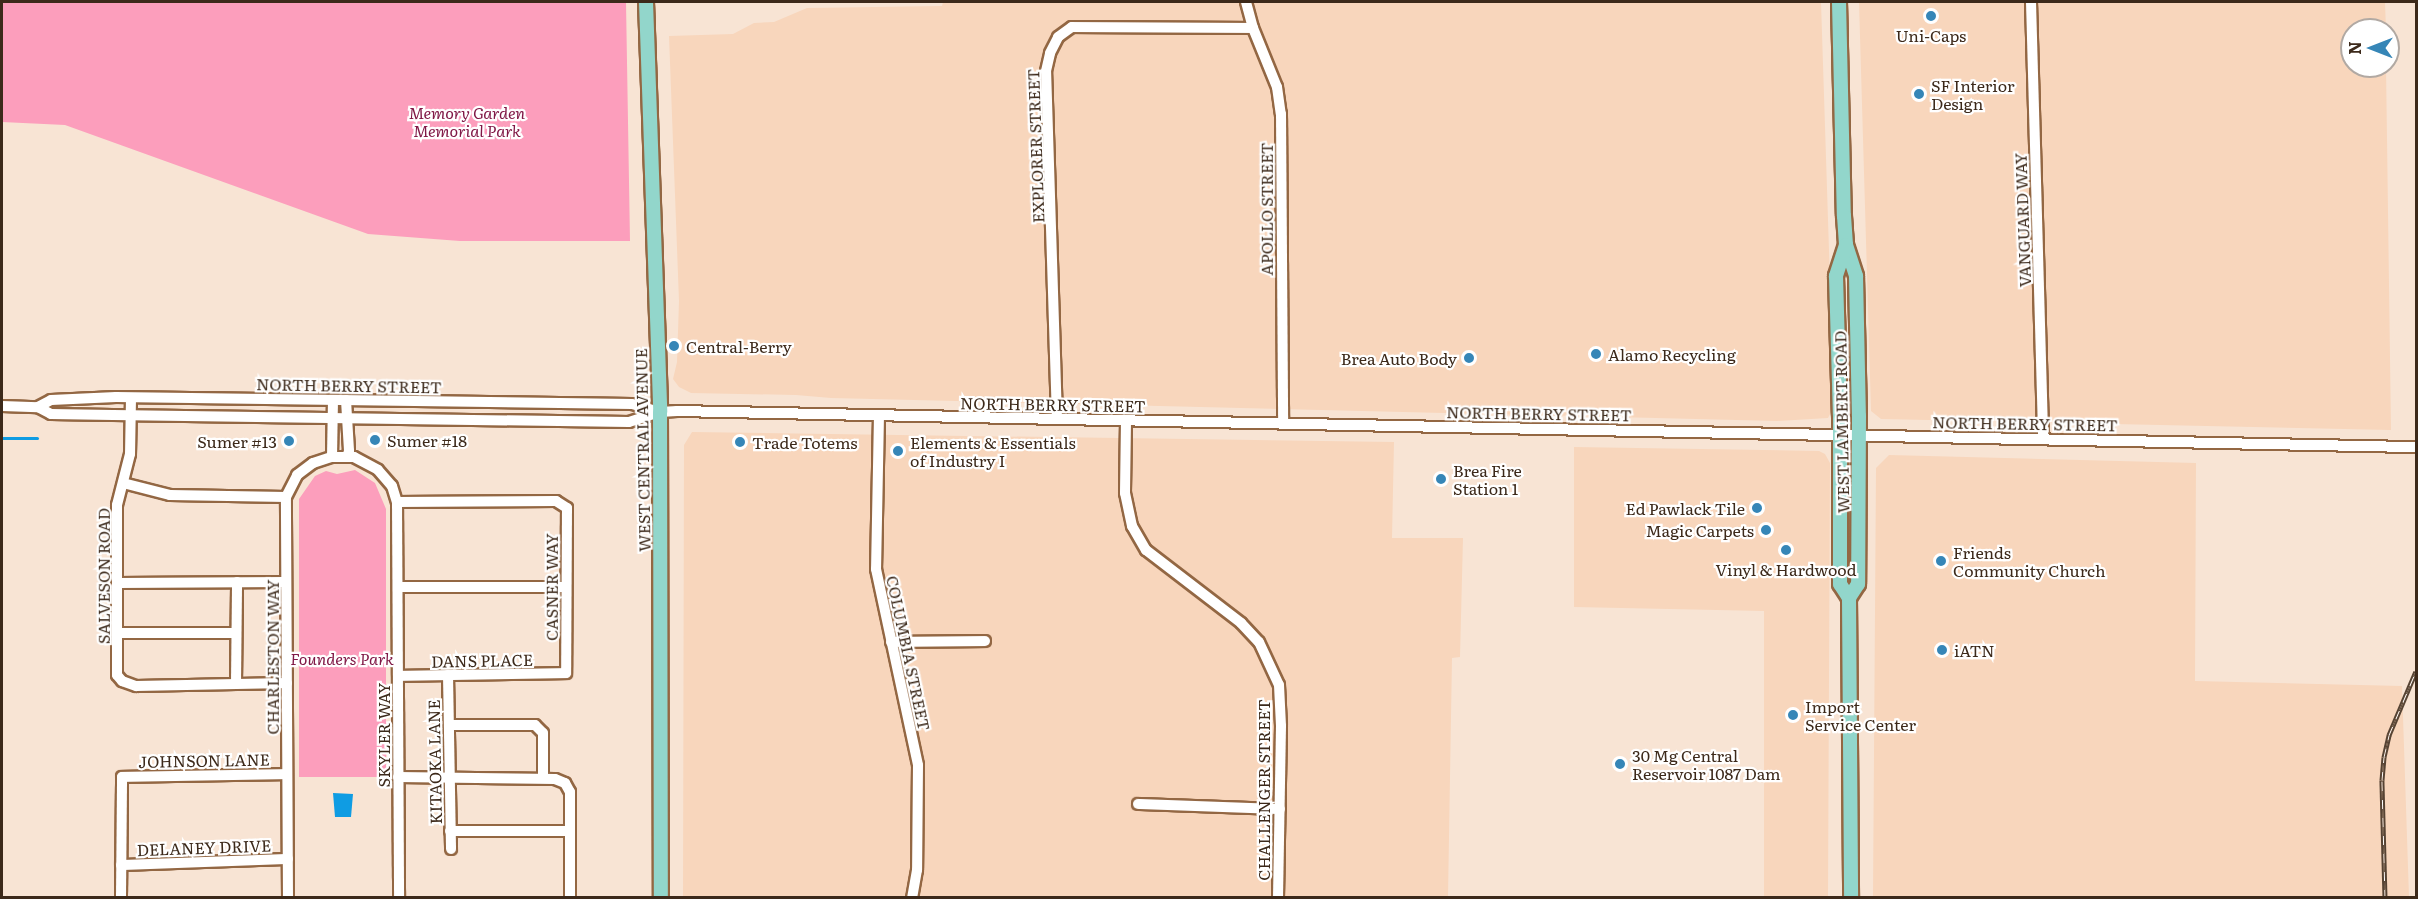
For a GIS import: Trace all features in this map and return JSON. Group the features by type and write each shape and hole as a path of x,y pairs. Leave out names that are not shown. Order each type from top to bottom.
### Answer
{"main road":[{"name":"WEST CENTRAL AVENUE","path":"646,2 660,412 660,897"},
{"name":"WEST LAMBERT ROAD","path":"1839,2 1846,245 1856,276 1859,435 1858,584 1849,598"},
{"name":"WEST LAMBERT ROAD","path":"1846,245 1836,276 1840,435 1840,584 1849,598 1851,897"}],"street":[{"name":"APOLLO STREET","path":"1246,2 1253,28 1277,87 1281,114 1283,423"},
{"name":"VANGUARD WAY","path":"2031,2 2043,438"},
{"name":"EXPLORER STREET","path":"1057,419 1046,71 1050,53 1058,37 1072,27 1253,28"},
{"name":"NORTH BERRY STREET","path":"38,407 51,400 131,398 632,404 660,412 2416,447"},
{"name":"SALVESON ROAD","path":"131,398 130,454 117,505 117,675 122,681 136,686 236,683"},
{"path":"332,457 333,400"},
{"path":"123,483 177,495 286,497 292,482 304,468 322,459 347,457 349,451 346,400"},
{"name":"NORTH BERRY STREET","path":"2,406 38,407 51,414 629,422 660,412"},
{"name":"COLUMBIA STREET","path":"879,415 876,569 918,765 916,870 912,897"},
{"name":"CHALLENGER STREET","path":"1126,421 1125,493 1132,526 1146,550 1240,623 1259,642 1279,685 1278,897"},
{"name":"SKYLER WAY","path":"347,457 362,459 378,470 392,486 398,502 399,897"},
{"name":"CHARLESTON WAY","path":"286,497 288,897"},
{"name":"CASNER WAY","path":"398,502 556,501 567,508 566,673"},
{"path":"237,582 236,683 287,683"},
{"path":"118,583 286,582"},
{"path":"398,587 567,587"},
{"path":"118,633 236,633"},
{"path":"891,642 985,641"},
{"name":"DANS PLACE","path":"398,676 566,673"},
{"name":"KITAOKA LANE","path":"448,675 451,849"},
{"path":"449,725 535,725 543,733 543,778"},
{"name":"JOHNSON LANE","path":"121,865 122,777 287,774"},
{"path":"398,777 543,778 565,783 570,792 570,897"},
{"path":"1138,804 1280,809"},
{"path":"450,831 570,831"},
{"name":"DELANEY DRIVE","path":"121,865 288,859"},
{"path":"121,865 121,897"}],"shaded area":[{"path":"943,2 1821,2 1834,406 1828,418 1777,421 831,398 691,393 679,387 673,379 677,362 679,301 669,36 733,34 754,23 774,22 807,8 942,6"},
{"path":"1859,2 2385,2 2386,18 2340,18 2340,78 2386,78 2391,430 1881,419 1871,411"},
{"path":"692,432 1394,442 1392,538 1463,538 1460,657 1452,658 1448,897 683,898 684,445"},
{"path":"1574,447 1819,451 1825,454 1830,463 1828,897 1764,897 1764,611 1574,607"},
{"path":"1889,455 2196,463 2195,681 2402,686 2409,897 1873,897 1876,468"}],"green space":[{"name":"Memory Garden Memorial Park","path":"626,2 630,241 460,241 368,234 65,125 2,122 2,3"},
{"name":"Founders Park","path":"355,470 375,483 386,509 386,777 299,777 299,499 315,476 326,471 337,474"}],"water":[{"path":"333,793 353,794 351,817 335,817"}],"waterway":[{"path":"2,438 37,438"}],"railway":[{"path":"2385,898 2382,780 2384,757 2389,735 2416,671"}],"place":[{"name":"Uni-Caps","path":"1931,16"},
{"name":"SF Interior Design","path":"1919,94"},
{"name":"Central-Berry","path":"674,346"},
{"name":"Alamo Recycling","path":"1596,354"},
{"name":"Brea Auto Body","path":"1469,358"},
{"name":"Sumer #18","path":"375,440"},
{"name":"Sumer #13","path":"289,441"},
{"name":"Trade Totems","path":"740,442"},
{"name":"Elements & Essentials of Industry I","path":"898,451"},
{"name":"Brea Fire Station 1","path":"1441,479"},
{"name":"Ed Pawlack Tile","path":"1757,508"},
{"name":"Magic Carpets","path":"1766,530"},
{"name":"Vinyl & Hardwood","path":"1786,550"},
{"name":"Friends Community Church","path":"1941,561"},
{"name":"iATN","path":"1942,650"},
{"name":"Import Service Center","path":"1793,715"},
{"name":"30 Mg Central Reservoir 1087 Dam","path":"1620,764"}]}
